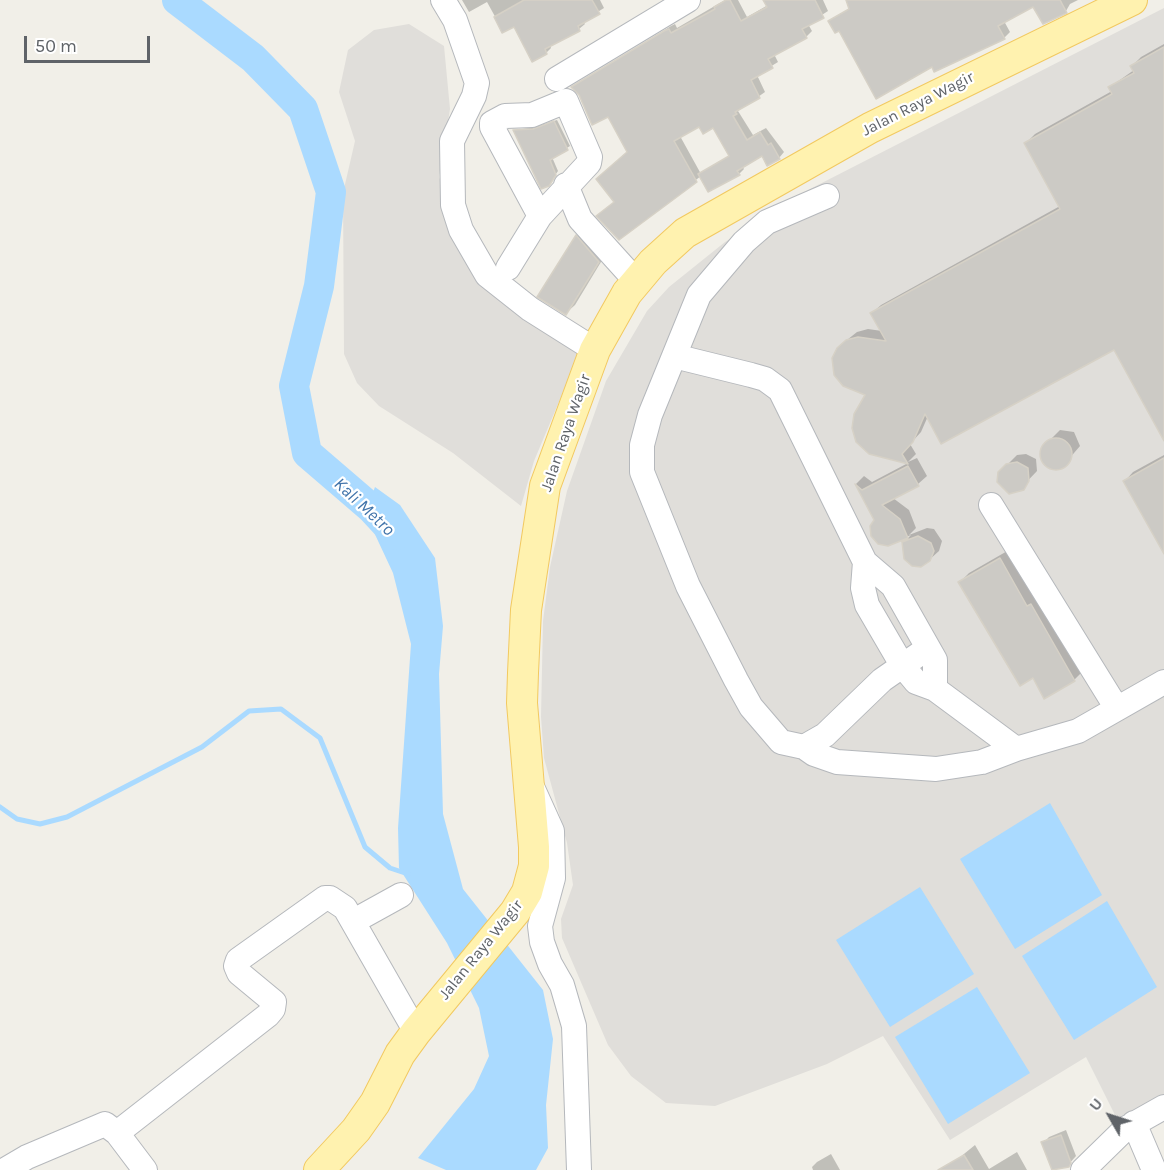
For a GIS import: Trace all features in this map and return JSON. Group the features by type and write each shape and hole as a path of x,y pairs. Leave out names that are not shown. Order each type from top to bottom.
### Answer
{"main road":[{"name":"Jalan Raya Wagir","path":"319,1170 356,1130 375,1103 400,1054 443,997 514,912 527,892 534,866 522,704 526,609 545,486 554,456 595,350 636,281 685,233 804,165 948,89 1132,0"}],"street":[{"path":"443,0 455,20 477,83 474,96 452,141 453,205 461,230 487,275 530,309 595,350"},
{"path":"557,79 680,2"},
{"path":"508,267 545,210 588,163 590,157 566,101 532,115 505,116 492,123 492,127 545,210 580,219"},
{"path":"566,185 580,219 636,281"},
{"path":"827,196 767,222 744,242 699,295 650,415 642,445 642,472 688,586 751,707 781,742 804,747 814,754 837,762 936,769 982,762 1016,749 1078,731 1116,707 1164,682"},
{"path":"674,356 765,379 780,390 865,562 893,586 935,660 935,689"},
{"path":"991,505 1116,707"},
{"path":"865,562 863,588 867,605 902,665 916,682 935,689 1016,749"},
{"path":"804,747 825,735 902,665 928,648"},
{"path":"529,782 552,831 553,878 540,926 542,942 550,964 562,985 574,1026 579,1170"},
{"path":"354,921 401,895"},
{"path":"117,1133 273,1009 274,1002 239,973 236,966 242,956 325,898 338,901 354,921 416,1032"},
{"path":"1083,1170 1119,1133 1164,1107"},
{"path":"1134,1123 1154,1170"},
{"path":"5,1170 27,1157 100,1125 110,1126 145,1170"}],"shaded area":[{"path":"1164,8 1164,1095 1117,1119 1086,1057 950,1140 883,1036 827,1064 715,1106 666,1103 631,1076 608,1045 562,938 561,919 573,885 567,843 544,758 541,717 543,621 550,567 567,491 606,381 647,311 669,287 725,242 812,188"},
{"path":"409,24 444,46 450,109 439,177 461,238 582,347 534,461 521,506 453,453 379,406 357,383 344,354 343,193 355,141 339,92 348,50 374,30"}],"water":[{"path":"375,487 400,505 435,558 443,626 439,674 443,814 463,889 543,990 553,1039 546,1105 548,1148 536,1170 446,1170 418,1158 474,1089 489,1056 479,1008 447,943 399,868 398,828 411,644 393,573 365,513"},
{"path":"1050,803 1102,895 1015,949 960,859"},
{"path":"920,887 974,974 890,1027 836,940"},
{"path":"1107,901 1157,987 1074,1040 1022,956"},
{"path":"977,987 1030,1073 948,1124 895,1037"}],"building":[{"path":"524,0 592,0 600,14 578,26 580,31 545,49 547,54 532,62 514,27 502,33 494,17"},
{"path":"730,0 741,21 767,7 763,0 815,0 824,18 802,29 807,38 768,59 773,68 751,80 760,98 735,112 737,114 733,116 747,140 760,132 768,145 771,143 780,159 767,166 762,156 737,171 740,175 708,192 698,174 729,156 713,128 703,134 699,127 674,141 697,182 619,240 596,216 614,202 596,179 627,152 608,117 592,125 579,95 571,87 664,31 669,29 671,33 715,9 714,7"},
{"path":"846,0 1060,0 1067,13 1043,24 1033,7 998,26 1005,39 934,72 932,67 876,99 839,31 835,33 828,21 849,9"},
{"path":"1164,47 1164,441 1114,350 941,444 925,414 913,442 902,454 908,464 869,454 856,442 852,428 854,414 865,395 843,386 834,375 832,358 837,348 846,340 858,337 886,341 870,313 1060,209 1024,143 1112,94 1108,87 1134,73 1130,66"},
{"path":"554,121 568,150 550,160 556,175 549,186 541,189 513,130 533,129"},
{"path":"576,235 599,262 566,315 537,297"},
{"path":"1056,438 1067,443 1072,454 1067,465 1056,470 1045,465 1040,454 1045,443"},
{"path":"1164,458 1164,554 1123,481"},
{"path":"1017,462 1028,468 1029,481 1024,490 1009,494 997,482 998,472 1006,464"},
{"path":"908,466 919,486 882,505 900,519 908,538 888,546 878,544 871,536 870,526 874,520 855,484 862,490"},
{"path":"918,536 931,543 934,551 930,561 921,567 912,566 904,559 902,542"},
{"path":"1000,558 1027,606 1031,604 1075,681 1044,699 1033,678 1020,686 958,582"},
{"path":"1061,1135 1071,1163 1069,1167 1052,1170 1041,1142"},
{"path":"964,1155 973,1170 938,1170"}],"waterway":[{"name":"Kali Metro","path":"177,0 253,58 303,109 331,192 319,286 294,386 307,453 371,508 396,535"},
{"path":"0,807 17,819 40,824 67,817 202,747 249,711 281,709 320,738 365,847 390,868 408,874"}]}
